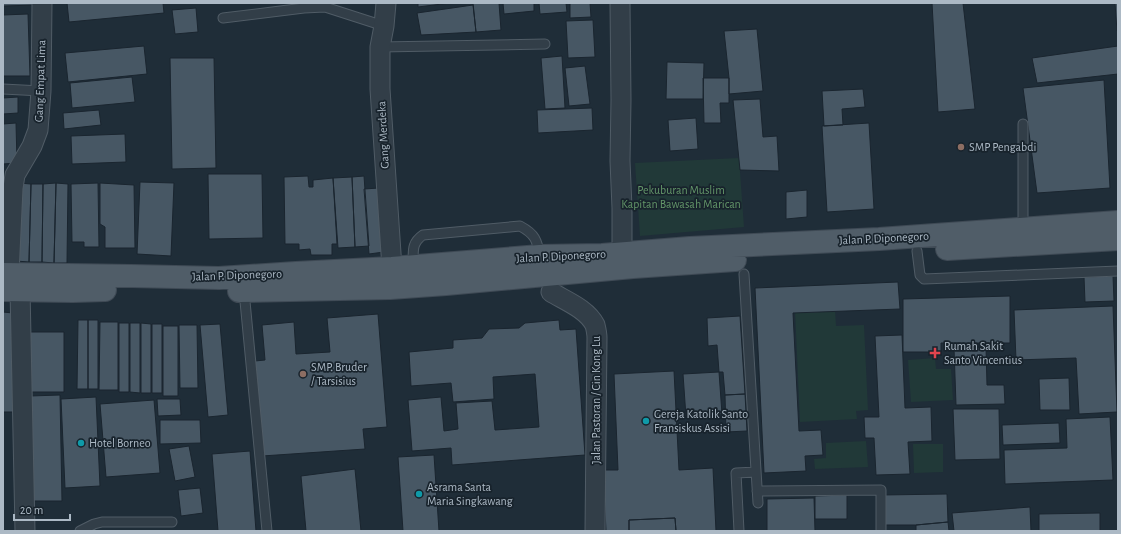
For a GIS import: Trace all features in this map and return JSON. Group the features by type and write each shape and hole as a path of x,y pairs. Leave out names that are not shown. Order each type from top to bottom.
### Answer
{"main road":[{"name":"Jalan P. Diponegoro","path":"9,282 73,290 148,288 244,291 390,288 445,274 540,256 879,239 1118,222"},
{"name":"Jalan P. Diponegoro","path":"9,282 132,276 219,278 413,267 445,274 633,267 839,253 917,251 1118,239"}],"street":[{"name":"Gang Empat Lima","path":"25,531 9,282 13,188 15,175 32,146 38,130 41,91 42,3"},
{"name":"Gang Merdeka","path":"386,3 380,47 380,97 392,268"},
{"path":"620,3 620,161 622,253"},
{"name":"Jalan Pastoran / Cin Kong Lu","path":"551,292 574,304 590,318 596,326 595,531"}],"lane":[{"path":"223,18 304,8 325,7 384,26"},
{"path":"380,47 545,44"},
{"path":"3,89 41,91"},
{"path":"1023,124 1023,229"},
{"path":"413,267 414,246 417,239 423,235 520,226 536,239 540,256"},
{"path":"917,251 920,275 924,279 1118,271"},
{"path":"744,274 758,503"},
{"path":"244,291 267,531"},
{"path":"739,531 736,473 756,472"},
{"path":"757,491 881,490 881,531"},
{"path":"80,531 102,522 172,522"}],"green space":[{"name":"Pekuburan Muslim Kapitan Bawasah Marican","path":"739,158 744,227 640,236 635,163"},
{"path":"835,309 836,326 864,325 868,410 856,411 857,419 800,422 795,310"},
{"path":"935,358 936,369 951,369 953,400 911,402 908,360"},
{"path":"866,441 868,467 815,469 814,459 826,458 826,443"},
{"path":"913,444 943,444 943,472 914,473"}],"building":[{"path":"3,3 35,3 35,5 3,6"},
{"path":"67,3 163,3 164,13 69,22"},
{"path":"418,3 450,3 418,7"},
{"path":"473,3 499,3 501,30 476,32"},
{"path":"503,3 534,3 534,11 504,14"},
{"path":"539,3 566,3 567,12 540,14"},
{"path":"570,3 590,3 591,17 570,18"},
{"path":"932,3 963,3 975,109 938,112"},
{"path":"1115,3 1118,3 1117,31"},
{"path":"473,5 476,32 421,35 417,13"},
{"path":"196,8 198,32 175,34 172,10"},
{"path":"28,14 30,76 3,76 3,15"},
{"path":"593,20 595,57 568,58 566,21"},
{"path":"757,29 763,91 729,94 729,78 724,31"},
{"path":"144,46 147,74 68,82 65,53"},
{"path":"1118,46 1118,74 1037,83 1032,58"},
{"path":"562,56 565,108 545,109 541,58"},
{"path":"170,58 214,58 216,168 172,169"},
{"path":"667,62 704,63 703,99 666,99"},
{"path":"585,66 590,104 569,106 565,68"},
{"path":"132,77 135,102 72,108 70,83"},
{"path":"703,78 729,78 729,103 720,103 721,123 704,123"},
{"path":"1104,80 1110,188 1037,193 1023,88"},
{"path":"863,89 865,107 842,109 843,125 824,126 822,91"},
{"path":"18,97 18,113 3,114 3,98"},
{"path":"760,99 763,137 777,136 779,171 740,170 733,100"},
{"path":"592,108 593,130 538,133 537,110"},
{"path":"99,110 101,125 64,129 63,113"},
{"path":"696,118 698,149 670,151 668,120"},
{"path":"16,123 17,163 3,164 3,124"},
{"path":"869,123 874,209 827,212 822,126"},
{"path":"125,134 126,162 72,164 71,136"},
{"path":"208,174 262,174 263,238 209,239"},
{"path":"308,176 309,187 313,187 313,180 333,178 337,244 332,244 332,255 311,255 310,249 299,250 299,244 285,244 284,177"},
{"path":"364,176 369,246 355,247 352,177"},
{"path":"352,177 355,247 338,248 333,178"},
{"path":"140,182 174,183 171,256 137,254"},
{"path":"18,183 31,184 29,262 16,261"},
{"path":"56,183 68,184 67,263 54,263"},
{"path":"56,183 54,263 42,262 43,184"},
{"path":"98,183 99,247 84,247 84,242 72,242 71,184"},
{"path":"100,183 134,185 135,248 105,248 105,227 100,224"},
{"path":"31,184 43,184 42,262 29,262"},
{"path":"379,188 384,252 369,254 364,189"},
{"path":"807,190 807,217 786,219 786,192"},
{"path":"1113,276 1114,301 1085,302 1084,277"},
{"path":"898,282 900,309 793,313 799,431 821,430 823,455 805,456 806,471 764,473 755,288"},
{"path":"1010,296 1010,343 941,343 941,352 903,352 903,299"},
{"path":"1113,306 1117,412 1079,414 1076,358 1016,360 1014,310"},
{"path":"3,312 13,313 13,412 3,412"},
{"path":"378,314 387,427 363,429 365,449 262,456 255,361 265,360 262,325 294,322 296,354 330,352 327,318"},
{"path":"740,316 745,394 725,395 723,372 719,372 717,345 708,346 707,318"},
{"path":"78,320 88,320 88,389 77,389"},
{"path":"88,320 98,320 98,389 88,389"},
{"path":"559,320 560,330 576,329 585,455 452,465 451,448 412,451 408,400 441,397 444,431 458,429 456,403 492,401 495,430 539,427 535,374 493,377 494,399 453,402 451,383 411,386 409,352 453,348 453,340 482,338 489,329 519,328 525,323"},
{"path":"100,322 118,322 118,390 99,390"},
{"path":"119,323 129,323 129,392 119,392"},
{"path":"130,323 140,323 140,393 130,392"},
{"path":"141,323 151,324 151,393 141,393"},
{"path":"152,324 162,324 162,393 152,393"},
{"path":"220,324 228,415 208,417 200,325"},
{"path":"179,325 197,325 198,388 180,388"},
{"path":"163,326 178,326 178,396 163,396"},
{"path":"28,332 64,332 64,392 28,392"},
{"path":"902,335 905,408 931,407 932,441 908,442 910,474 876,475 874,438 865,438 864,417 879,417 875,336"},
{"path":"986,347 987,385 1004,385 1005,404 956,405 954,348"},
{"name":"Gereja Katolik Santo Fransiskus Assisi","path":"674,371 679,470 713,468 716,531 676,531 675,518 629,520 629,531 606,531 603,470 618,470 614,374"},
{"path":"719,372 722,414 686,417 683,374"},
{"path":"1069,378 1070,410 1040,410 1039,379"},
{"path":"745,394 747,431 726,432 725,395"},
{"path":"60,395 62,501 30,501 30,396"},
{"name":"Hotel Borneo","path":"96,397 100,486 65,488 61,399"},
{"path":"157,399 180,399 181,415 158,416"},
{"path":"154,400 160,473 106,477 100,404"},
{"path":"953,409 999,409 1000,459 955,460"},
{"path":"1110,417 1113,480 1005,484 1004,450 1067,448 1066,419"},
{"path":"160,420 200,420 201,443 160,444"},
{"path":"1059,423 1060,443 1003,445 1002,425"},
{"path":"189,446 195,477 175,481 169,449"},
{"path":"250,451 256,531 218,531 212,454"},
{"name":"Asrama Santa Maria Singkawang","path":"434,455 439,531 403,531 398,457"},
{"path":"355,469 361,531 306,531 301,476"},
{"path":"200,488 203,513 181,516 178,490"},
{"path":"947,494 948,522 916,525 883,525 882,495"},
{"path":"847,495 847,519 815,519 815,496"},
{"path":"814,498 815,531 767,531 767,499"},
{"path":"1030,507 1031,531 954,531 952,513"},
{"path":"1100,513 1100,531 1039,531 1039,514"},
{"path":"675,518 676,531 629,531 629,520"},
{"path":"948,522 949,531 916,531 916,525"}],"place":[{"name":"SMP Pengabdi","path":"961,147"},
{"name":"Rumah Sakit Santo Vincentius","path":"935,353"},
{"name":"SMP. Bruder / Tarsisius","path":"303,374"},
{"name":"Gereja Katolik Santo Fransiskus Assisi","path":"646,421"},
{"name":"Hotel Borneo","path":"81,443"},
{"name":"Asrama Santa Maria Singkawang","path":"419,494"}]}
